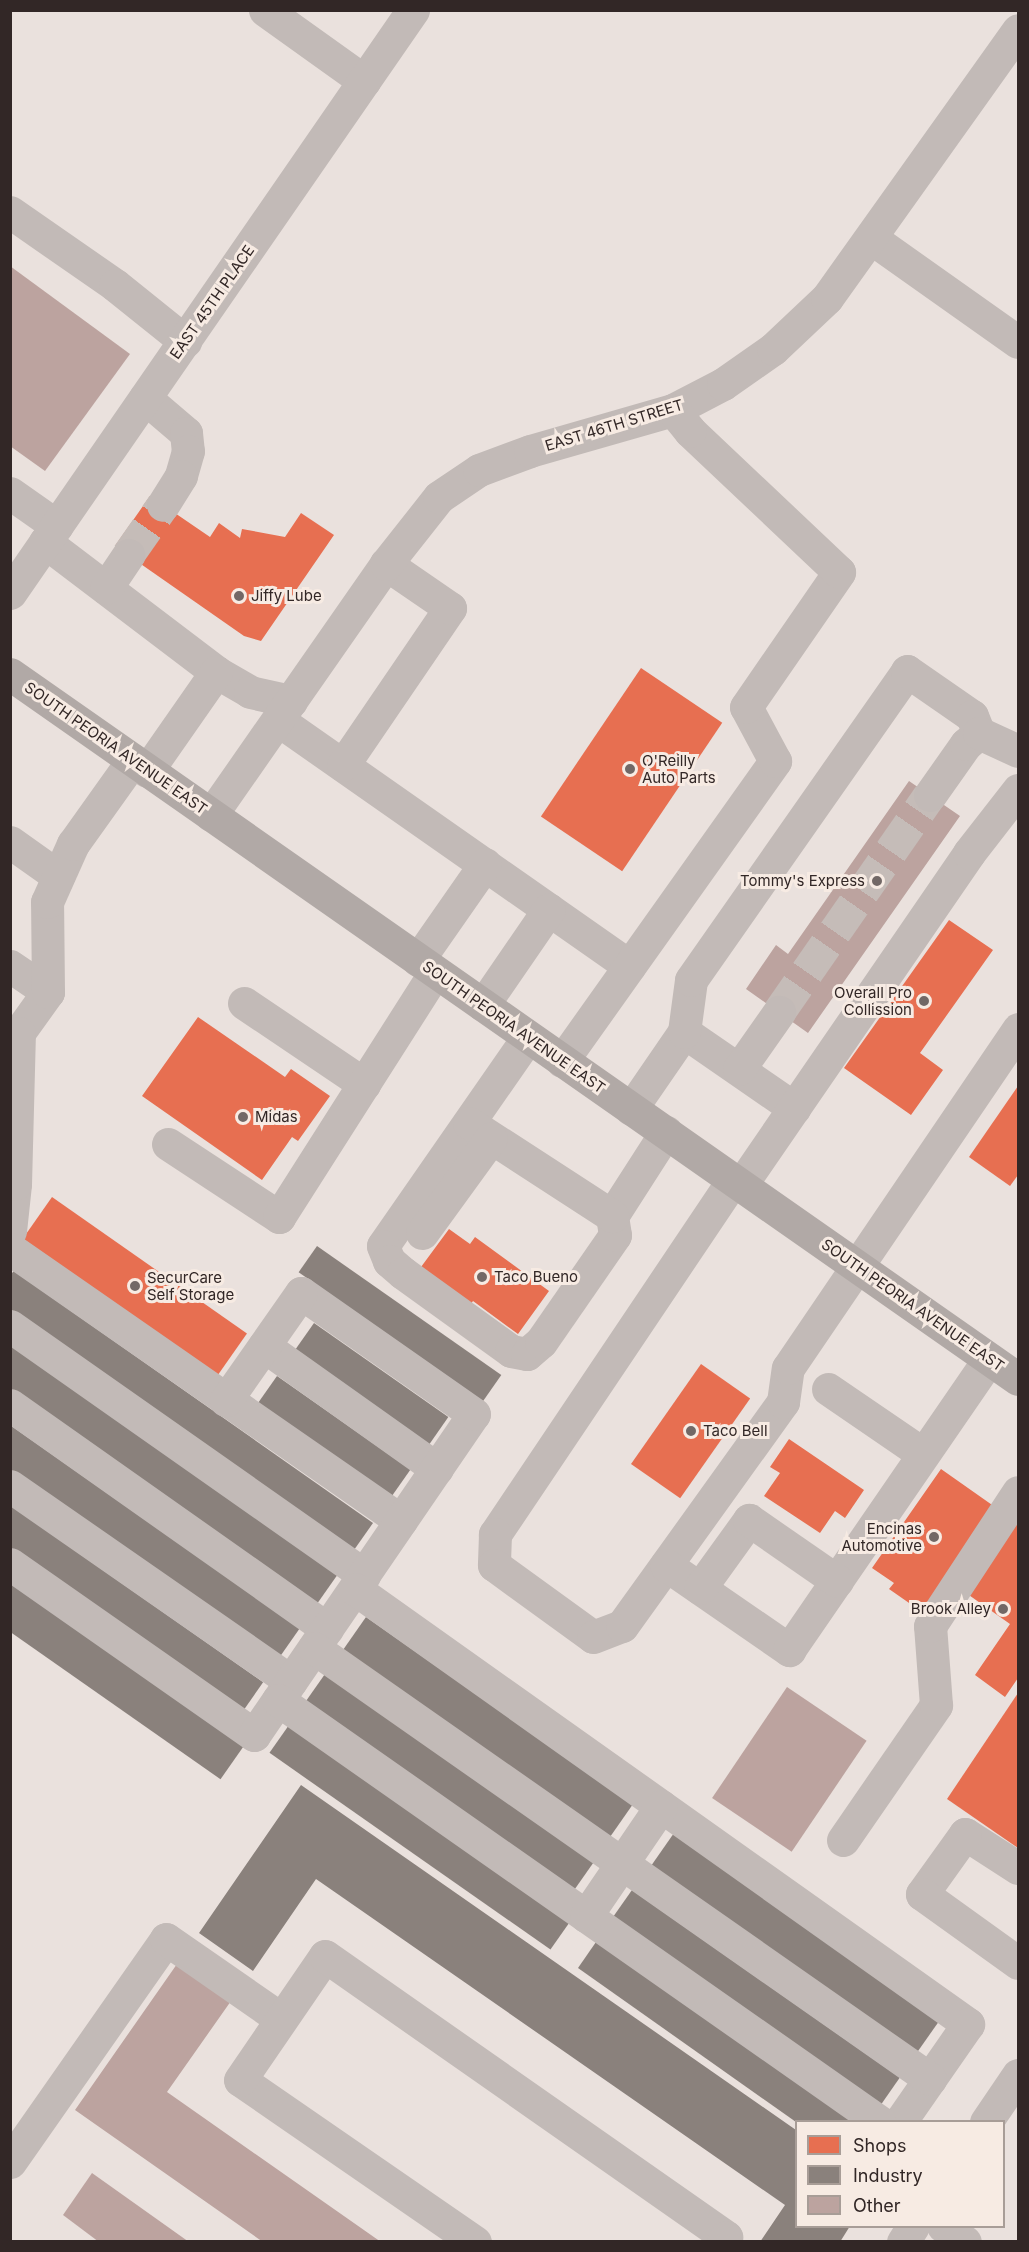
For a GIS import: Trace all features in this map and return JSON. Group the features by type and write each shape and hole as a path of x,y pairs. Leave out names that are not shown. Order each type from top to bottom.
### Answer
{"main road":[{"name":"SOUTH PEORIA AVENUE EAST","path":"10,674 1018,1379"}],"street":[{"path":"265,10 364,81"},
{"name":"EAST 45TH PLACE","path":"10,593 413,10"},
{"name":"EAST 46TH STREET","path":"211,815 386,564 439,497 479,471 530,452 673,410 723,384 773,349 827,298 1018,30"},
{"path":"10,212 115,285 185,341"},
{"path":"871,238 1018,342"},
{"path":"145,398 186,433 188,451 181,476 163,505"},
{"path":"562,1061 775,761 746,707 839,572 690,431 673,410"},
{"path":"10,493 106,588 216,672 285,710 343,765 629,966"},
{"path":"106,588 128,555"},
{"path":"343,765 450,608 386,564"},
{"path":"631,1109 684,1032 692,980 907,671 976,725 1018,751"},
{"path":"10,1231 15,1184 15,1039 48,992 47,902 73,844 216,672"},
{"path":"930,795 966,744 976,725"},
{"path":"1018,790 969,853 794,1108 737,1182 495,1534 494,1565 593,1637 622,1626 783,1402 788,1368 1018,1029"},
{"path":"10,842 58,876"},
{"path":"168,1144 279,1217 364,1084 485,864"},
{"path":"483,1005 549,909"},
{"path":"10,966 48,992"},
{"path":"244,1003 364,1084"},
{"path":"739,1069 779,1012"},
{"path":"684,1032 794,1108"},
{"path":"422,1233 480,1131 528,1037"},
{"path":"480,1131 612,1216"},
{"path":"480,1131 383,1246 389,1261 403,1273 511,1351 527,1354 541,1342 615,1235 612,1216 666,1132"},
{"path":"10,1249 401,1521"},
{"path":"10,1564 254,1735 474,1414 301,1293 226,1400"},
{"path":"10,1326 661,1806 968,2024 901,2120"},
{"path":"264,1346 437,1469"},
{"path":"666,1565 789,1650 989,1359"},
{"path":"828,1389 923,1454"},
{"path":"10,1405 621,1864 930,2079"},
{"path":"10,1486 586,1916 879,2120"},
{"path":"843,1840 936,1705 930,1626 1018,1492"},
{"path":"700,1588 748,1520 837,1581"},
{"path":"586,1916 661,1806"},
{"path":"1018,1868 964,1834 922,1894 1018,1963"},
{"path":"10,2162 166,1939 281,2019"},
{"path":"475,2241 240,2080 325,1956 726,2237 723,2241"},
{"path":"987,2120 1018,2075"},
{"path":"903,2241 912,2228"},
{"path":"946,2228 965,2241"}],"building: Shops":[{"name":"Jiffy Lube","path":"150,496 210,537 219,523 240,538 242,529 285,537 301,513 334,535 261,641 244,636 115,546"},
{"name":"O'Reilly Auto Parts","path":"641,668 722,723 622,871 541,816"},
{"name":"Overall Pro Collission","path":"949,920 993,950 920,1053 943,1070 911,1115 844,1068"},
{"name":"Midas","path":"198,1017 285,1077 291,1069 330,1096 298,1141 292,1137 262,1180 142,1096"},
{"path":"1018,1086 1018,1175 1010,1186 969,1157"},
{"name":"SecurCare Self Storage","path":"52,1197 247,1334 218,1375 23,1239"},
{"name":"Taco Bueno","path":"449,1229 470,1244 475,1237 549,1291 518,1334 473,1301 465,1312 421,1267"},
{"name":"Taco Bell","path":"701,1364 750,1398 680,1498 631,1464"},
{"path":"789,1439 864,1490 845,1518 835,1511 820,1533 764,1496 780,1473 770,1467"},
{"name":"Encinas Automotive","path":"941,1469 995,1507 922,1612 889,1589 894,1583 872,1568"},
{"name":"Brook Alley","path":"1014,1522 1018,1525 1018,1678 1005,1697 975,1675 1010,1624 966,1593"},
{"path":"1018,1693 1018,1848 947,1799"}],"building: Industry":[{"path":"317,1246 501,1375 483,1401 299,1272"},
{"path":"14,1271 373,1523 354,1550 10,1309 10,1275"},
{"path":"314,1323 448,1417 429,1445 294,1351"},
{"path":"10,1345 338,1574 314,1609 10,1396"},
{"path":"277,1376 411,1469 391,1497 257,1404"},
{"path":"10,1425 300,1628 275,1663 10,1477"},
{"path":"10,1505 263,1682 239,1717 10,1556"},
{"path":"10,1583 243,1746 221,1779 10,1632"},
{"path":"366,1617 633,1804 609,1838 342,1651"},
{"path":"325,1674 594,1862 574,1890 305,1702"},
{"path":"289,1725 570,1922 550,1950 269,1753"},
{"path":"301,1785 795,2129 795,2228 849,2228 840,2242 760,2242 785,2205 316,1879 253,1971 199,1933"},
{"path":"674,1833 940,2019 916,2054 650,1867"},
{"path":"632,1890 900,2078 880,2105 612,1918"},
{"path":"596,1942 850,2120 795,2121 578,1968"}],"building: Other":[{"path":"10,266 130,354 45,471 10,446"},
{"name":"Tommy's Express","path":"909,781 960,816 808,1033 746,989 776,945 788,954"},
{"path":"787,1687 867,1741 792,1852 712,1798"},
{"path":"177,1964 231,2001 167,2092 381,2242 263,2242 75,2110"},
{"path":"92,2173 189,2242 99,2242 63,2215"}],"tunnel":[{"path":"128,555 163,505"},
{"path":"779,1012 930,795"}],"place":[{"name":"Jiffy Lube","path":"239,596"},
{"name":"O'Reilly Auto Parts","path":"630,769"},
{"name":"Tommy's Express","path":"877,881"},
{"name":"Overall Pro Collission","path":"924,1001"},
{"name":"Midas","path":"243,1117"},
{"name":"Taco Bueno","path":"482,1277"},
{"name":"SecurCare Self Storage","path":"135,1286"},
{"name":"Taco Bell","path":"691,1431"},
{"name":"Encinas Automotive","path":"934,1537"},
{"name":"Brook Alley","path":"1003,1609"}]}
